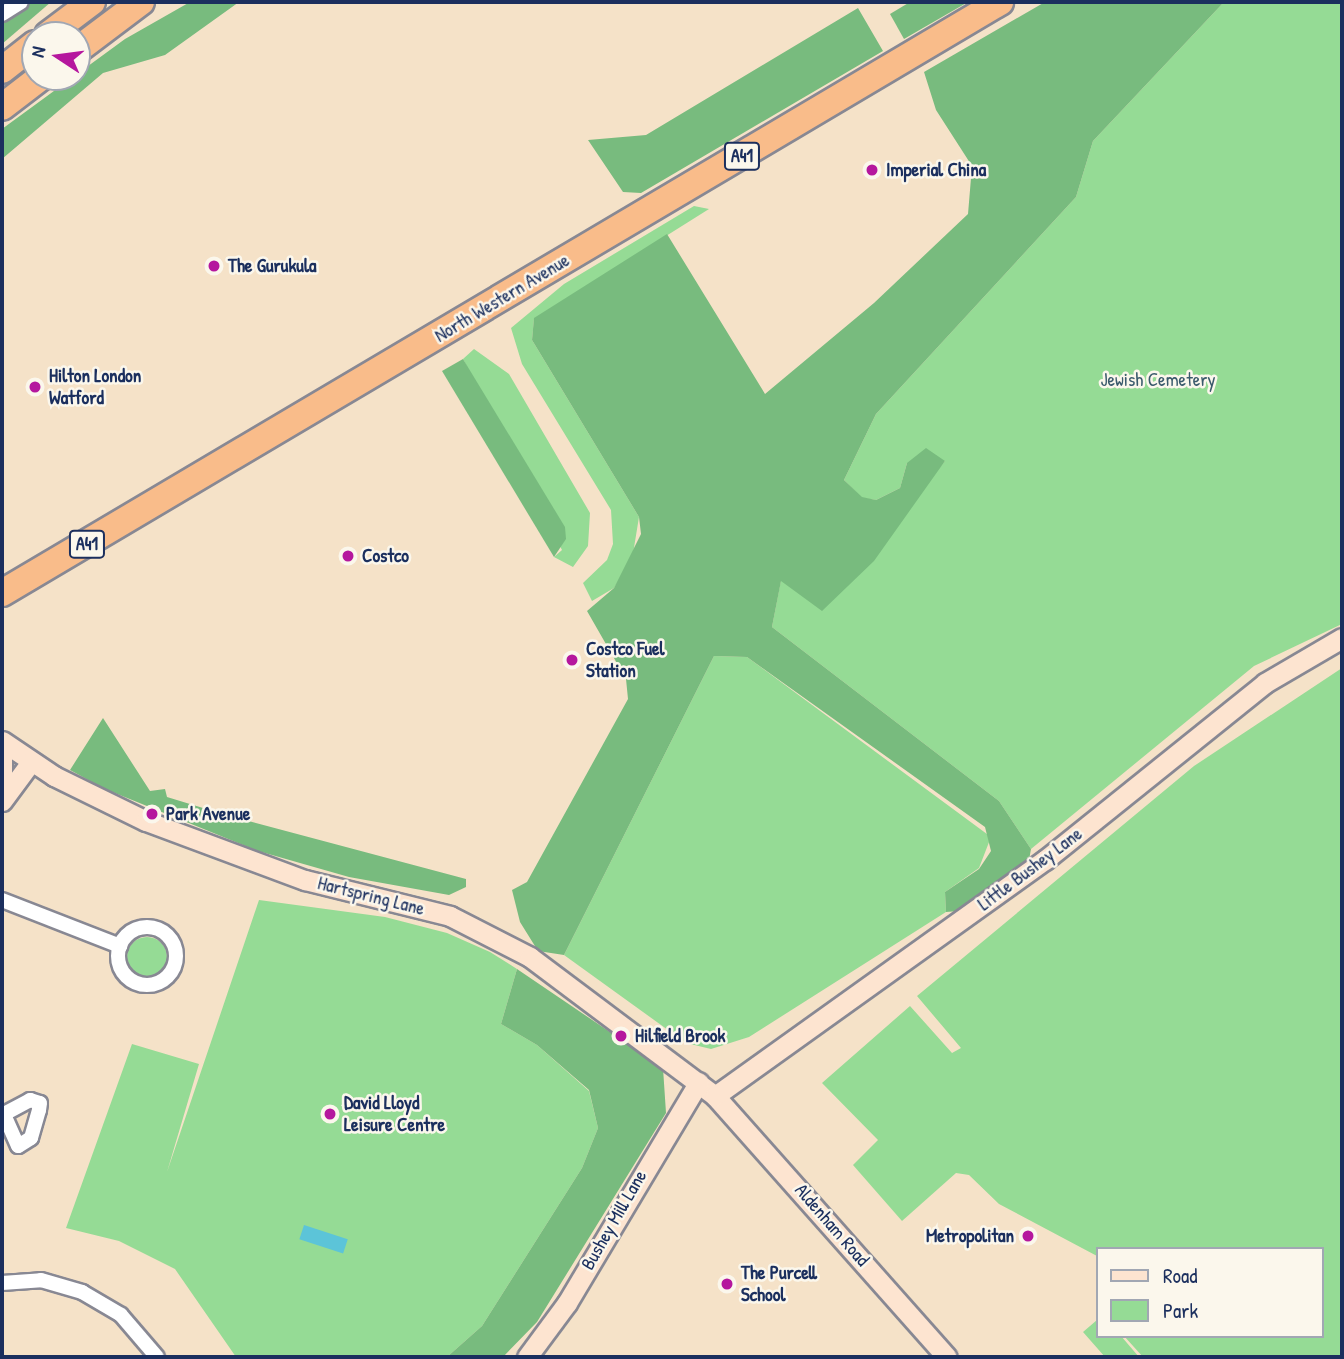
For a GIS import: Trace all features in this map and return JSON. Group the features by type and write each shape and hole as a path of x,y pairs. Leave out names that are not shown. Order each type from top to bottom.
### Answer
{"highway":[{"path":"67,21 92,2"},
{"path":"91,40 141,2"},
{"name":"North Western Avenue","path":"2,593 1000,2"},
{"path":"2,70 21,55"},
{"path":"2,107 23,91"}],"street":[{"path":"2,15 21,2"},
{"name":"Little Bushey Lane","path":"715,1096 1045,860 1265,683 1342,638"},
{"name":"Hartspring Lane","path":"2,741 31,762 146,821 227,854 488,932 715,1096"},
{"path":"2,751 2,790"},
{"path":"2,790 31,762"},
{"path":"2,900 120,946"},
{"path":"138,929 156,929 171,941 173,968 151,985 132,981 120,967 120,946 138,929"},
{"name":"Bushey Mill Lane","path":"527,1357 567,1303 699,1082"},
{"name":"Aldenham Road","path":"715,1096 947,1357"},
{"path":"2,1283 41,1280 82,1292 121,1315 157,1357"}],"green space":[{"path":"32,2 51,2 29,21 21,21 21,28 2,44 2,21"},
{"path":"190,2 239,2 165,55 103,73 91,83 91,64 125,39"},
{"path":"910,2 968,2 904,39 890,14"},
{"path":"1045,2 1224,2 1093,141 1076,197 876,414 844,480 862,497 876,500 900,488 907,463 926,448 945,461 874,561 822,611 781,581 772,627 999,801 1031,849 1029,860 959,911 946,912 945,892 979,869 991,851 985,827 747,657 714,656 564,955 538,951 520,922 512,890 527,882 628,699 626,679 587,611 614,588 641,534 639,517 532,340 534,318 667,234 765,394 874,303 968,214 972,166 936,110 924,72"},
{"name":"Jewish Cemetery","path":"1224,2 1342,2 1342,624 1254,666 1031,849 999,801 772,627 781,580 822,610 945,461 907,463 900,488 876,500 862,498 844,480 876,414 1076,197 1093,141"},
{"path":"858,8 883,51 641,193 623,192 588,140 646,135"},
{"path":"54,91 82,91 2,159 2,129"},
{"path":"694,206 709,209 534,319 532,340 639,517 632,560 614,588 592,601 583,583 607,560 613,544 611,510 522,364 511,328 564,284"},
{"path":"474,349 509,374 590,513 588,546 573,567 554,557 562,550 463,359"},
{"path":"463,359 565,527 566,539 554,557 442,371"},
{"path":"714,656 747,657 991,837 979,868 945,892 946,912 749,1037 711,1049 686,1043 564,955"},
{"path":"1342,668 1342,1357 1143,1357 1126,1338 1323,1338 1323,1247 1096,1247 1096,1255 999,1204 969,1175 956,1173 902,1221 853,1165 878,1140 822,1083 910,1006 952,1053 961,1048 917,996 1194,766"},
{"path":"103,718 150,791 165,789 167,797 226,815 466,879 466,887 449,895 349,877 258,851 105,789 70,770"},
{"path":"259,900 385,917 447,933 490,952 517,969 501,1024 537,1045 589,1091 598,1128 582,1168 482,1326 447,1357 236,1357 175,1269 119,1241 66,1228 132,1044 199,1064 167,1172"},
{"path":"147,937 161,943 167,957 161,971 147,977 133,971 127,957 133,943"},
{"path":"517,969 663,1068 666,1113 537,1322 503,1357 447,1357 482,1326 582,1168 598,1128 589,1090 537,1045 501,1024"},
{"path":"1096,1321 1096,1338 1123,1338 1139,1357 1105,1357 1083,1332"}],"water":[{"path":"304,1225 348,1239 343,1253 299,1239"}],"place":[{"name":"Imperial China","path":"872,170"},
{"name":"The Gurukula","path":"214,266"},
{"name":"Hilton London Watford","path":"35,387"},
{"name":"Costco","path":"348,556"},
{"name":"Costco Fuel Station","path":"572,660"},
{"name":"Park Avenue","path":"152,814"},
{"name":"Hilfield Brook","path":"621,1036"},
{"name":"David Lloyd Leisure Centre","path":"330,1114"},
{"name":"Metropolitan","path":"1028,1236"},
{"name":"The Purcell School","path":"727,1284"}]}
